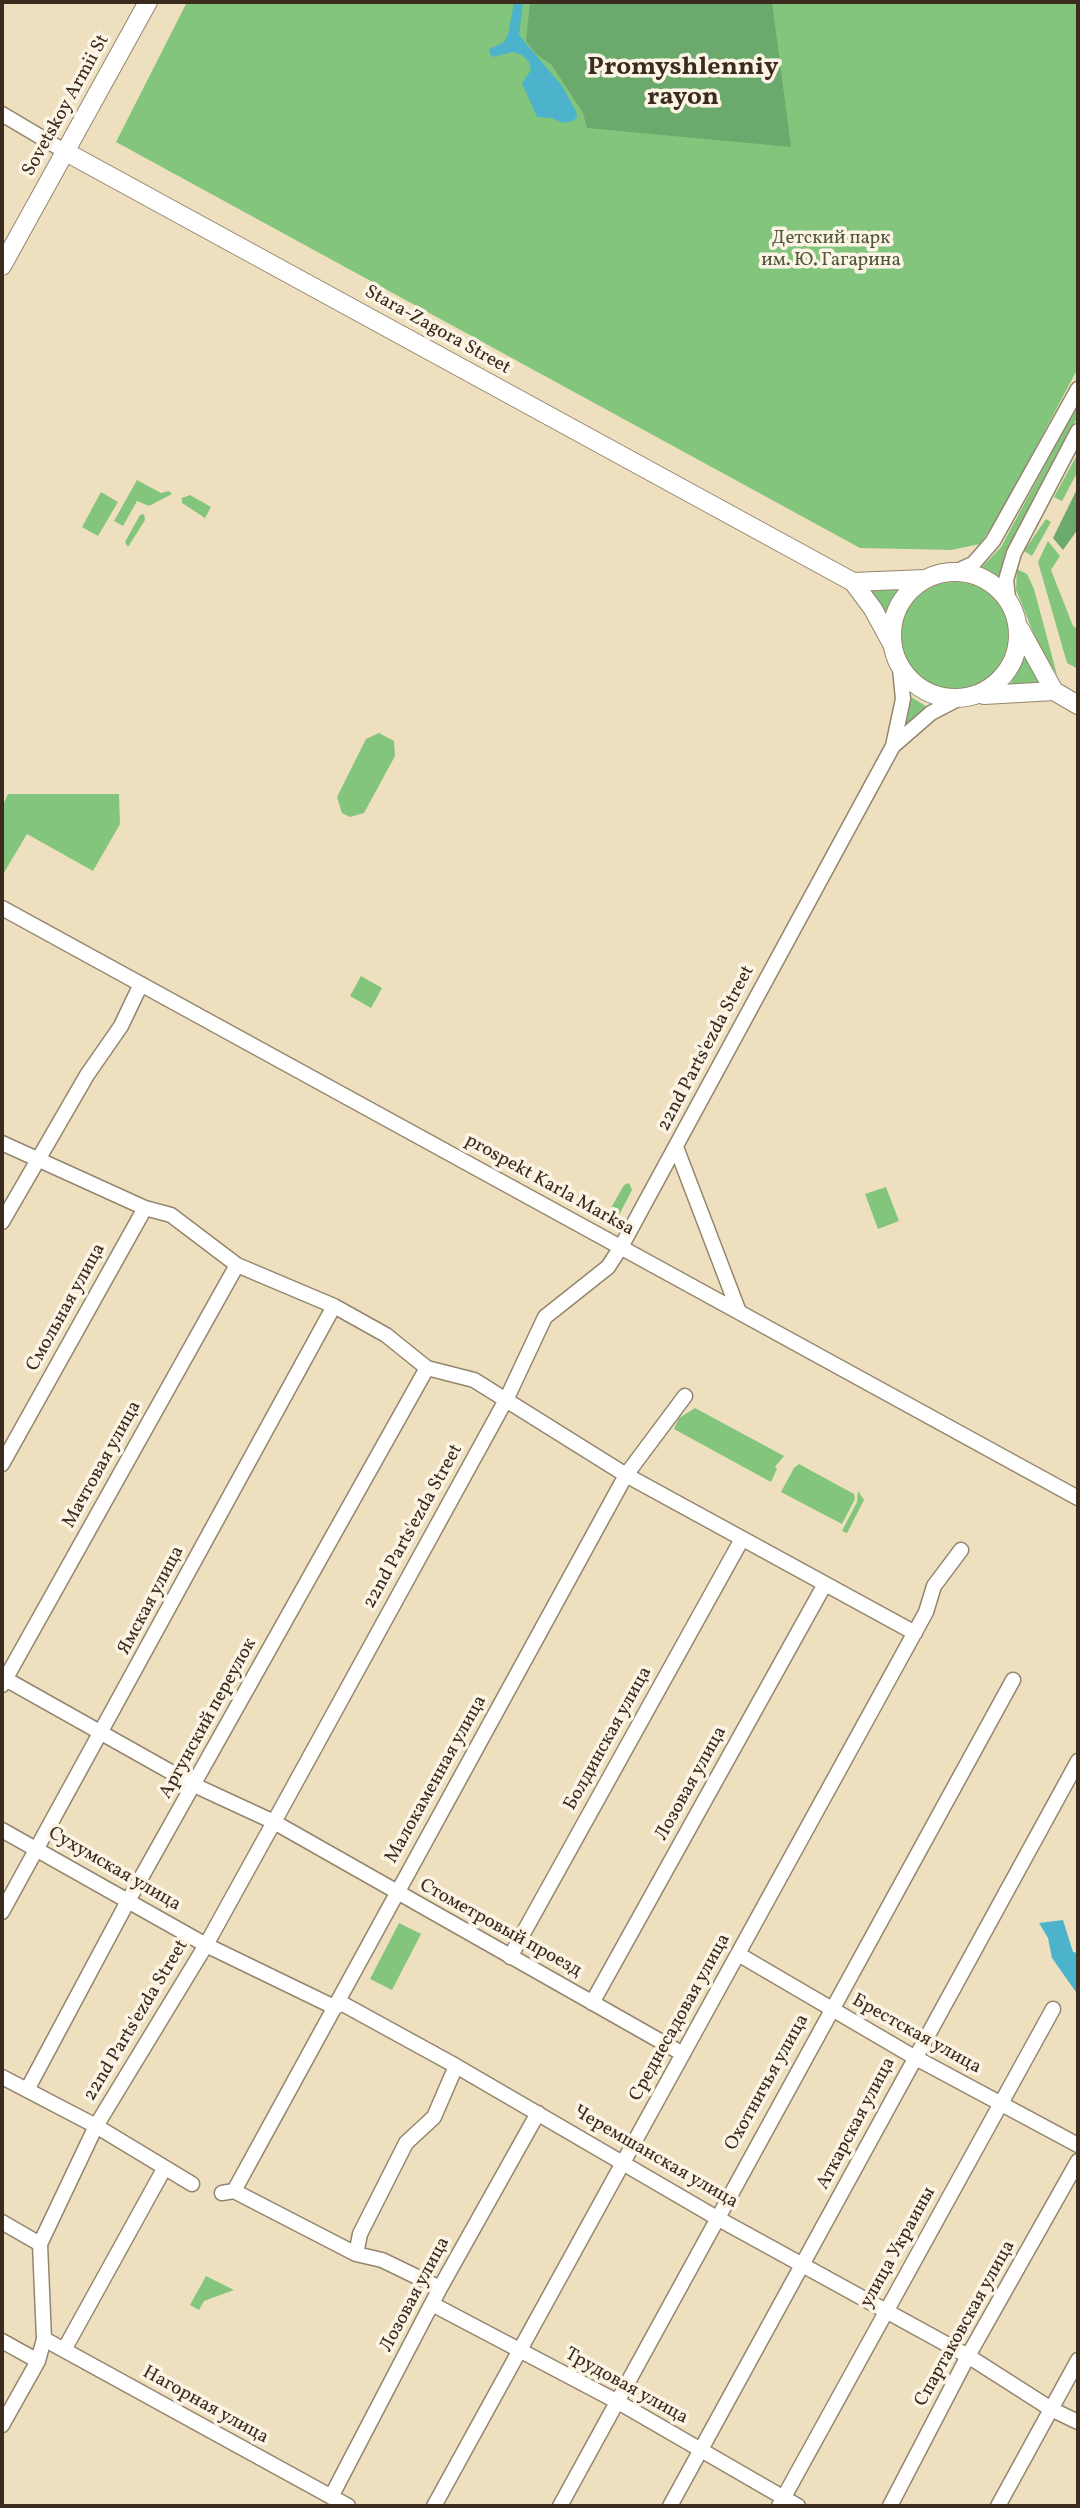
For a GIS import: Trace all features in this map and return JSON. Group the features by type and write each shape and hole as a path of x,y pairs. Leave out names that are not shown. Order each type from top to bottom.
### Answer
{"main road":[{"name":"Sovetskoy Armii St","path":"2,266 148,2"},
{"name":"Stara-Zagora Street","path":"66,152 853,582 873,609 892,644"},
{"path":"853,582 925,579 955,572 977,576 995,585 1008,598 1020,629 1054,691 1078,705"},
{"path":"925,579 902,600 893,619 892,644 900,668 913,683 933,696 956,700 976,696 1054,691"},
{"path":"976,696 996,684 1011,667 1018,650 1020,629"}],"street":[{"name":"Stara-Zagora Street","path":"2,114 66,152"},
{"path":"955,572 972,565 985,553 1078,389"},
{"path":"1008,598 1006,580 1014,553 1078,431"},
{"path":"893,746 903,699 900,668"},
{"name":"22nd Parts'ezda Street","path":"2,2425 38,2361 44,2339 40,2244 96,2126 205,1945 274,1822 507,1398 545,1317 608,1268 621,1247 893,746 931,713 956,700"},
{"name":"prospekt Karla Marksa","path":"2,908 1078,1498"},
{"path":"2,1222 87,1075 121,1026 141,984"},
{"path":"2,1143 37,1162 145,1208 171,1215 237,1265 334,1306 386,1335 427,1368 474,1380 507,1398 626,1475 915,1633"},
{"path":"676,1147 739,1312"},
{"name":"Смольная улица","path":"2,1464 145,1208"},
{"name":"Мачтовая улица","path":"3,1680 237,1265"},
{"name":"Ямская улица","path":"2,1912 102,1734 334,1306"},
{"name":"Аргунский переулок","path":"27,2090 128,1901 427,1368"},
{"name":"Малокаменная улица","path":"356,2255 228,2192 334,2007 626,1475 685,1396"},
{"name":"Болдинская улица","path":"510,1957 742,1539"},
{"name":"Среднесадовая улица","path":"434,2506 915,1633 926,1612 934,1586 961,1550"},
{"name":"Лозовая улица","path":"593,2003 825,1584"},
{"name":"Стометровый проезд","path":"3,1680 194,1785 274,1822 683,2054"},
{"name":"Охотничья улица","path":"560,2506 1013,1680"},
{"name":"Аткарская улица","path":"670,2506 1078,1761"},
{"name":"Сухумская улица","path":"2,1830 205,1945"},
{"name":"Черемшанская улица","path":"205,1945 334,2007 344,2004 717,2218 804,2263 968,2356 1051,2409 1078,2421"},
{"name":"Брестская улица","path":"738,1954 914,2057 1078,2145"},
{"name":"улица Украины","path":"781,2502 1053,2009"},
{"path":"440,2288 382,2260 356,2255 359,2234 406,2143 434,2118 456,2066"},
{"path":"2,2077 96,2126 192,2184"},
{"name":"Лозовая улица","path":"331,2497 440,2288 538,2113"},
{"name":"Спартаковская улица","path":"890,2506 968,2356 1078,2161"},
{"path":"64,2350 164,2169"},
{"path":"2,2222 40,2244"},
{"name":"Трудовая улица","path":"432,2304 618,2402 702,2451 781,2502 798,2506"},
{"name":"Нагорная улица","path":"44,2339 348,2506"},
{"path":"2,2341 38,2361"},
{"path":"998,2506 1078,2360"}],"green space":[{"name":"Детский парк им. Ю. Гагарина","path":"187,2 1078,2 1078,368 1000,515 980,544 951,550 860,548 116,142"},
{"path":"530,2 772,2 791,147 587,128 583,113 551,64 537,55 526,41"},
{"path":"1078,404 1078,416 1006,551 1000,579 981,568 1001,547"},
{"path":"1078,453 1078,471 1062,501 1054,497"},
{"path":"137,480 161,493 169,491 172,494 149,506 137,501 123,526 114,521"},
{"path":"1078,487 1078,529 1063,550 1053,538"},
{"path":"101,492 118,502 98,536 82,527"},
{"path":"190,495 211,507 205,518 182,503 182,498"},
{"path":"144,514 145,520 128,547 125,542 140,515"},
{"path":"1046,519 1051,522 1032,556 1024,551"},
{"path":"1048,541 1060,556 1051,570 1073,626 1078,629 1078,669 1067,663 1038,562"},
{"path":"1017,569 1027,574 1034,589 1057,675 1039,647 1016,590"},
{"path":"955,582 976,586 993,598 1005,615 1009,636 1005,657 993,674 976,686 955,690 934,686 917,674 905,657 901,636 905,615 917,598 934,586"},
{"path":"900,586 883,616 861,587"},
{"path":"1025,655 1046,687 1009,687"},
{"path":"911,697 926,706 904,731 901,729"},
{"path":"379,733 394,741 395,756 364,813 350,817 342,813 337,797 366,739"},
{"path":"8,794 119,794 120,824 93,871 27,834 2,876 2,807"},
{"path":"361,976 382,988 371,1008 350,996"},
{"path":"629,1183 632,1190 619,1215 612,1220 606,1217 624,1185"},
{"path":"886,1187 899,1221 878,1229 865,1194"},
{"path":"695,1408 784,1456 775,1467 777,1469 771,1482 674,1429 679,1418"},
{"path":"799,1464 854,1494 855,1499 842,1524 781,1492"},
{"path":"858,1491 864,1500 847,1533 842,1531 857,1502"},
{"path":"399,1923 421,1934 392,1990 370,1979"},
{"path":"206,2276 234,2290 204,2301 199,2310 190,2305"}],"water":[{"path":"514,2 523,2 519,35 562,86 576,111 577,117 573,121 562,123 552,118 537,117 522,83 531,70 529,62 522,55 513,52 493,57 490,54 489,49 503,43 508,35"},
{"path":"1063,1920 1073,1952 1078,1953 1078,1995 1052,1958 1048,1938 1039,1923"}],"district":[{"name":"Promyshlenniy rayon","path":"683,84"}]}
